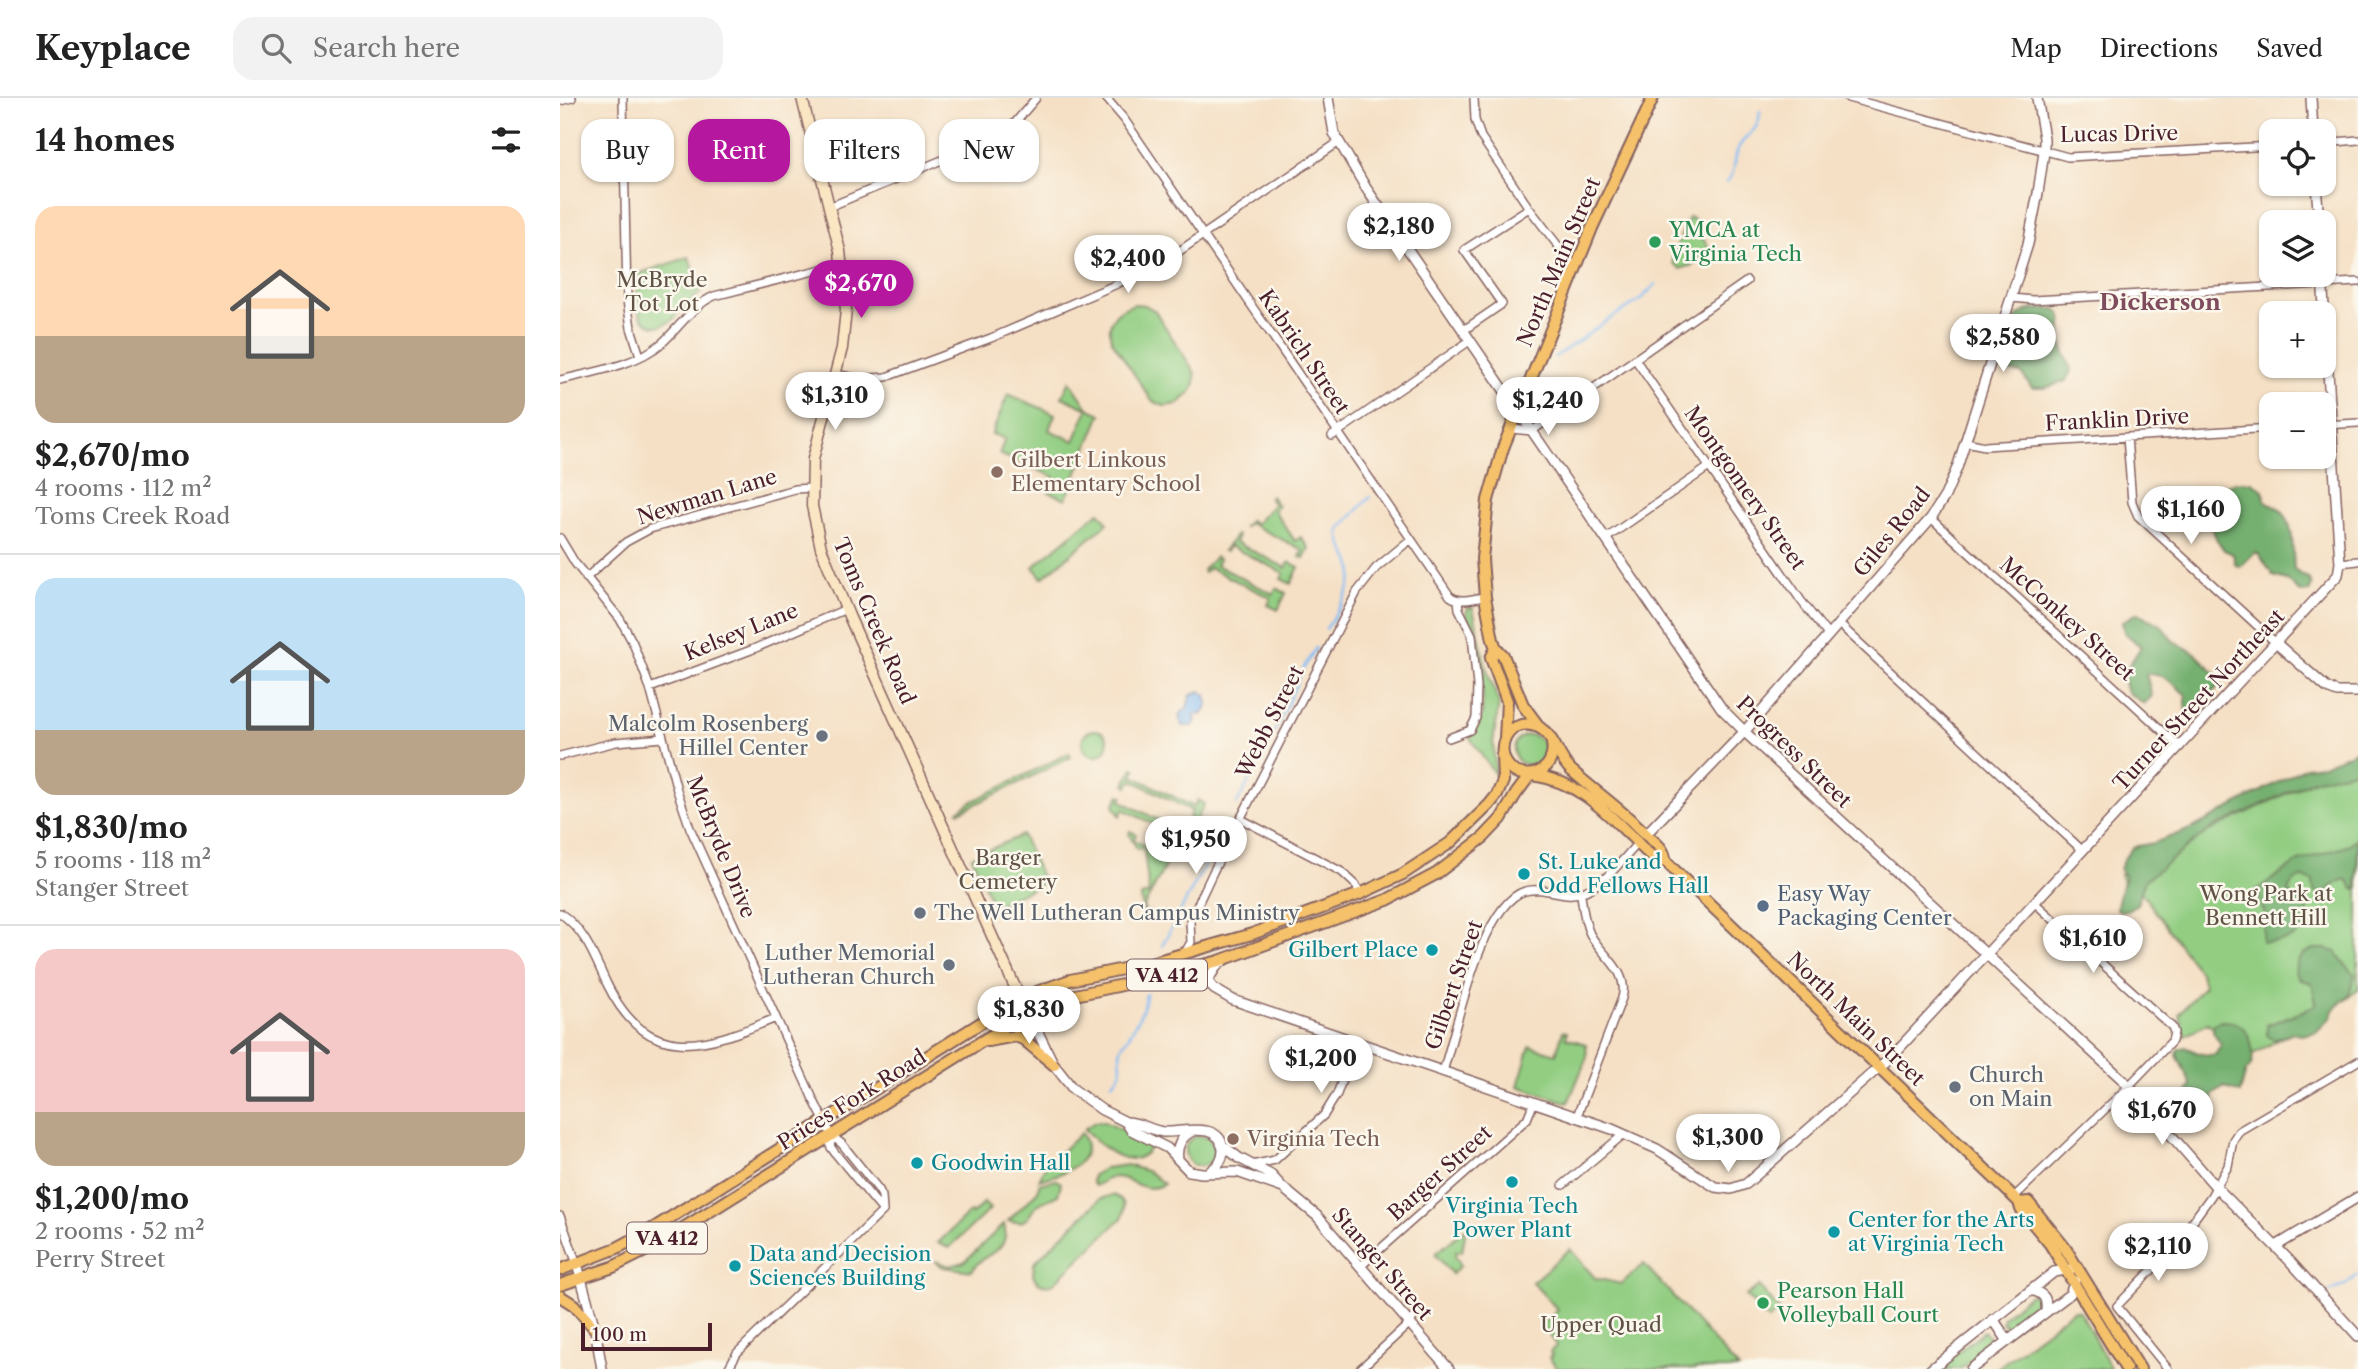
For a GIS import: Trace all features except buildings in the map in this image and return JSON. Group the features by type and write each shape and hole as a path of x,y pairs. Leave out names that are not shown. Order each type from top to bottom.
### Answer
{"main road":[{"name":"Toms Creek Road","path":"802,98 842,264 846,294 846,324 842,348 812,466 813,514 819,542 846,609 1029,1014"},
{"name":"North Main Street","path":"1539,728 1526,710 1503,655 1496,648 1485,597 1482,559 1492,480 1510,429 1610,188 1653,98"},
{"name":"North Main Street","path":"1496,648 1491,658 1507,701 1505,738"},
{"path":"1523,725 1539,728 1548,734 1552,743 1552,757 1548,764 1532,775 1520,774 1511,769 1502,754 1505,738 1510,731 1523,725"},
{"name":"North Main Street","path":"1552,743 1569,768 1620,808 1663,850 1666,862 2017,1200 2021,1209 2050,1244 2126,1369"},
{"name":"Prices Fork Road","path":"560,1270 617,1248 649,1231 1022,999 1070,980 1213,946 1360,894 1403,874 1450,844 1489,805 1503,781 1502,754"},
{"name":"North Main Street","path":"1532,775 1549,777 1571,785 1596,803 1654,860 1666,862"},
{"name":"Prices Fork Road","path":"560,1285 613,1267 653,1247 1029,1014 1075,995 1178,973 1226,959 1363,910 1410,888 1461,856 1484,837 1501,819 1516,794 1532,775"},
{"path":"1623,828 1641,835 1646,834"},
{"path":"1363,910 1368,899 1385,890 1403,874"},
{"path":"1328,923 1354,904 1360,894"},
{"path":"979,1044 992,1039 1015,1037 1030,1045 1054,1065"},
{"name":"North Main Street","path":"2017,1200 2028,1202 2079,1268 2140,1369"},
{"path":"560,1296 574,1305 594,1329"}],"street":[{"path":"560,101 572,98"},
{"path":"623,98 626,300 640,356"},
{"path":"829,207 990,140 1014,124 1035,98"},
{"name":"Kabrich Street","path":"1106,98 1124,119 1335,434 1450,596 1458,600"},
{"name":"Progress Street","path":"1328,98 1339,142 1366,188 1722,709 2129,1086 2217,1188 2276,1246 2358,1336"},
{"path":"1474,98 1478,131 1529,208 1576,269"},
{"name":"Lucas Drive","path":"1848,98 2068,157 2259,147"},
{"name":"Giles Road","path":"1646,834 1744,732 1931,518 1952,483 2012,298 2033,222 2044,152 2037,98"},
{"path":"2311,98 2312,119"},
{"path":"2336,142 2358,140"},
{"path":"835,373 860,379 877,378 913,369 1117,284 1161,262 1339,142"},
{"path":"1464,330 1502,304 1464,250 1529,208"},
{"path":"560,380 611,367 640,356 660,344 699,305 710,298 751,285 842,264"},
{"path":"2336,280 2358,282"},
{"path":"1510,429 1532,431 1747,281"},
{"path":"2012,298 2033,300 2259,284"},
{"path":"2322,287 2326,392"},
{"path":"1335,434 1471,340"},
{"name":"Montgomery Street","path":"1635,359 1802,602 1828,635"},
{"path":"2336,424 2358,423"},
{"name":"Franklin Drive","path":"1966,442 1985,446 2259,429"},
{"path":"2127,437 2132,502 2138,516 2316,681 2337,692 2358,692"},
{"path":"1605,539 1709,467"},
{"path":"2331,469 2340,563 2358,561"},
{"name":"Newman Lane","path":"586,578 629,539 657,527 797,489 811,488"},
{"name":"McConkey Street","path":"1931,518 2180,747"},
{"name":"McBryde Drive","path":"560,538 586,578 611,606 638,653 690,828 800,1074 832,1136 842,1144 879,1190 883,1202 883,1212 737,1353 728,1369"},
{"name":"Webb Street","path":"1184,954 1192,937 1191,921 1357,592 1376,568 1411,539"},
{"name":"Turner Street Northeast","path":"1208,980 1214,989 1233,1000 1577,1116 1657,1149 1715,1187 1737,1187 1757,1176 1880,1068 2335,580 2340,571 2340,563"},
{"path":"1450,738 1469,730 1476,718 1478,702 1472,635 1459,609 1458,600 1485,597"},
{"name":"Kelsey Lane","path":"650,688 751,650 846,609"},
{"path":"1838,623 2083,851"},
{"path":"560,756 616,742 663,738"},
{"path":"1241,819 1342,872 1356,885 1360,894"},
{"path":"1577,1116 1624,994 1624,983 1619,972 1589,931 1581,895 1600,882 1638,843"},
{"name":"Gilbert Street","path":"1443,1071 1476,961 1487,934 1504,905 1517,895 1531,890 1581,895"},
{"path":"2017,1200 2172,1041 2174,1032 2172,1027 2035,903"},
{"path":"560,913 583,935 625,1014 654,1036 677,1044 697,1044 732,1036 776,1018"},
{"path":"1192,937 1199,943 1213,946"},
{"path":"1178,973 1192,971 1208,980 1216,967 1226,959"},
{"path":"1029,1014 1054,1065 1073,1089 1102,1110 1126,1122 1135,1122 1160,1132 1208,1130 1221,1144 1221,1160 1216,1168 1209,1172 1189,1171 1157,1141 1131,1130 1126,1122"},
{"path":"1252,1165 1275,1160 1324,1115 1332,1104 1356,1042"},
{"path":"2168,1369 2117,1306 2174,1247 2217,1188 2228,1166 2233,1140 2239,1132 2358,1061"},
{"name":"Barger Street","path":"1362,1266 1527,1119 1534,1102"},
{"path":"1178,1159 1179,1144 1184,1136 1194,1131"},
{"path":"1563,1185 1624,1134"},
{"name":"Stanger Street","path":"1221,1144 1233,1154 1271,1175 1324,1223 1449,1369"},
{"path":"1271,1175 1275,1160"},
{"name":"Stanger Street","path":"1209,1172 1237,1172 1283,1188"},
{"path":"2276,1246 2358,1197"},
{"path":"560,1216 577,1264 602,1369"},
{"path":"1931,1369 2054,1272 2079,1268 2070,1294 1971,1369"},
{"path":"2031,1290 2043,1294 2046,1298 2046,1312"},
{"path":"1360,1369 1410,1323 1418,1310"},
{"path":"1993,1320 2008,1341"}],"green space":[{"path":"1689,217 1699,222 1703,239 1709,248 1693,265 1680,269 1673,263 1673,255"},
{"name":"McBryde Tot Lot","path":"689,257 701,293 669,322 659,326 649,324 643,319 638,306 638,274"},
{"path":"1135,304 1145,305 1155,311 1195,373 1192,391 1178,404 1164,406 1152,401 1111,339 1110,326 1114,316"},
{"path":"2056,309 2063,320 2060,337 2071,371 2066,381 2045,388 2032,388 2021,373 2007,371 2004,358 2009,331 2017,317 2026,311"},
{"path":"1070,381 1088,408 1101,414 1066,499 1049,492 1055,477 999,454 1005,439 992,434 1008,394 1055,414 1049,430 1074,441 1088,409 1062,397"},
{"path":"2237,482 2252,482 2263,490 2265,501 2282,511 2287,518 2292,535 2294,570 2309,579 2312,585 2309,592 2301,593 2287,580 2273,576 2255,552 2240,567 2235,564 2233,554 2224,550 2217,540 2211,525 2202,516 2201,505 2207,489"},
{"path":"1271,496 1278,506 1274,510 1295,541 1301,537 1309,548 1304,558 1300,557 1303,550 1249,523 1243,528 1250,520 1255,524 1274,504 1269,498"},
{"path":"1099,512 1108,523 1042,578 1033,567"},
{"path":"1236,535 1238,536 1235,542 1286,568 1289,562 1299,567 1291,584 1281,579 1284,573 1230,546 1223,551"},
{"path":"1215,557 1219,559 1216,565 1273,594 1276,588 1286,593 1278,610 1268,605 1271,598 1210,568 1204,573 1203,570"},
{"path":"1468,607 1473,608 1486,668 1499,703 1493,743 1496,776 1470,738 1482,715 1483,698 1477,633 1466,614"},
{"path":"2137,613 2160,624 2173,641 2195,653 2218,676 2221,683 2193,714 2186,710 2186,695 2168,680 2157,675 2146,674 2152,696 2144,704 2127,692 2122,676 2141,647 2124,632 2122,622"},
{"path":"1095,730 1105,733 1108,743 1105,753 1095,756 1085,753 1082,743 1085,733"},
{"path":"1529,735 1535,736 1543,744 1543,756 1535,764 1529,765 1523,764 1515,756 1514,750 1515,744 1523,736"},
{"path":"2358,750 2358,770 2313,780 2211,829 2145,880 2137,904 2127,910 2117,909 2125,876 2120,870 2123,860 2133,847 2154,843 2193,828 2306,767 2323,765"},
{"path":"1069,753 1071,757 958,811 971,802"},
{"name":"Wong Park at Bennett Hill","path":"2358,759 2358,990 2336,1006 2245,1059 2208,1023 2185,1036 2179,1014 2204,986 2201,974 2141,892 2131,902 2120,874"},
{"path":"1133,768 1136,769 1133,776 1194,807 1197,800 1204,804 1196,821 1189,817 1192,811 1132,780 1128,786 1125,784"},
{"path":"1120,795 1123,796 1121,801 1177,830 1180,824 1191,829 1183,846 1172,841 1175,835 1123,809 1120,816 1114,805"},
{"path":"1130,831 1136,834 1134,840 1164,856 1168,850 1178,856 1173,864 1167,862 1143,909 1150,913 1146,919 1143,917 1141,896 1149,894 1144,848 1137,849"},
{"name":"Barger Cemetery","path":"1022,835 1044,883 993,906 972,857"},
{"path":"2358,837 2357,889 2353,889 2345,879 2319,895 2314,891 2313,881 2298,879 2288,891 2294,899 2307,904 2308,914 2302,930 2289,939 2262,942 2265,915 2256,890 2299,861 2347,846"},
{"path":"2313,949 2337,952 2353,972 2355,975 2349,995 2316,1032 2301,1035 2292,1033 2274,1040 2267,1035 2267,1025 2316,1004 2312,983 2301,980 2295,973 2300,958"},
{"path":"2220,1021 2236,1023 2245,1030 2252,1049 2252,1062 2246,1071 2240,1093 2224,1087 2213,1095 2213,1113 2203,1120 2185,1103 2185,1096 2191,1085 2177,1050 2185,1047 2204,1054 2216,1054 2221,1045 2213,1031 2213,1025"},
{"path":"1563,1031 1567,1032 1566,1038 1586,1044 1587,1057 1568,1103 1518,1086 1530,1046 1556,1054"},
{"path":"1095,1122 1104,1122 1153,1143 1146,1153 1137,1158 1118,1156 1099,1144 1084,1129"},
{"path":"1081,1133 1086,1143 1082,1160 1067,1171 1039,1180 1044,1168"},
{"path":"1200,1136 1206,1137 1214,1145 1214,1157 1206,1165 1200,1166 1194,1165 1186,1157 1185,1151 1186,1145 1194,1137"},
{"path":"1127,1165 1149,1172 1164,1184 1150,1188 1116,1177 1095,1186 1092,1182 1093,1175 1105,1168"},
{"path":"1056,1180 1061,1183 1058,1195 1035,1207 1025,1220 1008,1221 1038,1191 1039,1184"},
{"path":"1112,1195 1119,1198 1123,1204 1122,1218 1054,1283 1039,1283 1033,1275 1034,1263 1100,1199"},
{"path":"984,1203 990,1209 949,1248 938,1243 970,1212 972,1214"},
{"path":"1004,1224 1004,1241 1000,1247 982,1259 972,1271 943,1267 935,1261 950,1266 964,1262"},
{"path":"1466,1228 1462,1252 1456,1251 1455,1256 1461,1265 1452,1274 1435,1254"},
{"name":"Upper Quad","path":"1570,1249 1595,1278 1621,1284 1644,1264 1739,1369 1558,1369 1549,1358 1552,1355 1550,1352 1557,1345 1541,1325 1558,1310 1532,1282"},
{"name":"Pearson Hall Volleyball Court","path":"1759,1286 1780,1311 1768,1320 1746,1296"},
{"path":"2030,1294 2039,1294 2041,1307 2012,1330 2008,1329 2002,1322 2003,1317"},
{"path":"2073,1310 2080,1311 2111,1369 1996,1369"},
{"path":"1984,1331 1993,1343 1960,1369 1936,1369"}],"water":[{"path":"1200,691 1206,695 1208,704 1203,714 1194,715 1196,721 1193,726 1182,726 1179,715 1187,708 1191,695"}],"waterway":[{"path":"1726,182 1732,174 1743,140 1756,127 1760,111"},
{"path":"1555,357 1640,300 1656,284"},
{"path":"1326,629 1344,599 1353,573 1340,540 1340,529 1370,497"},
{"path":"1237,804 1278,725 1303,669 1316,648"},
{"path":"1162,946 1227,823"},
{"path":"1112,1083 1120,1074 1121,1048 1140,1015 1146,994"},
{"path":"2329,1292 2358,1275"}],"place":[{"name":"YMCA at Virginia Tech","path":"1655,242"},
{"name":"Gilbert Linkous Elementary School","path":"997,472"},
{"name":"Malcolm Rosenberg Hillel Center","path":"822,736"},
{"name":"St. Luke and Odd Fellows Hall","path":"1524,874"},
{"name":"Easy Way Packaging Center","path":"1763,906"},
{"name":"The Well Lutheran Campus Ministry","path":"920,913"},
{"name":"Gilbert Place","path":"1432,950"},
{"name":"Luther Memorial Lutheran Church","path":"949,965"},
{"name":"Church on Main","path":"1955,1087"},
{"name":"Virginia Tech","path":"1233,1139"},
{"name":"Goodwin Hall","path":"917,1163"},
{"name":"Virginia Tech Power Plant","path":"1512,1182"},
{"name":"Center for the Arts at Virginia Tech","path":"1834,1232"},
{"name":"Data and Decision Sciences Building","path":"735,1266"},
{"name":"Pearson Hall Volleyball Court","path":"1763,1303"}],"district":[{"name":"Dickerson","path":"2160,302"}]}
